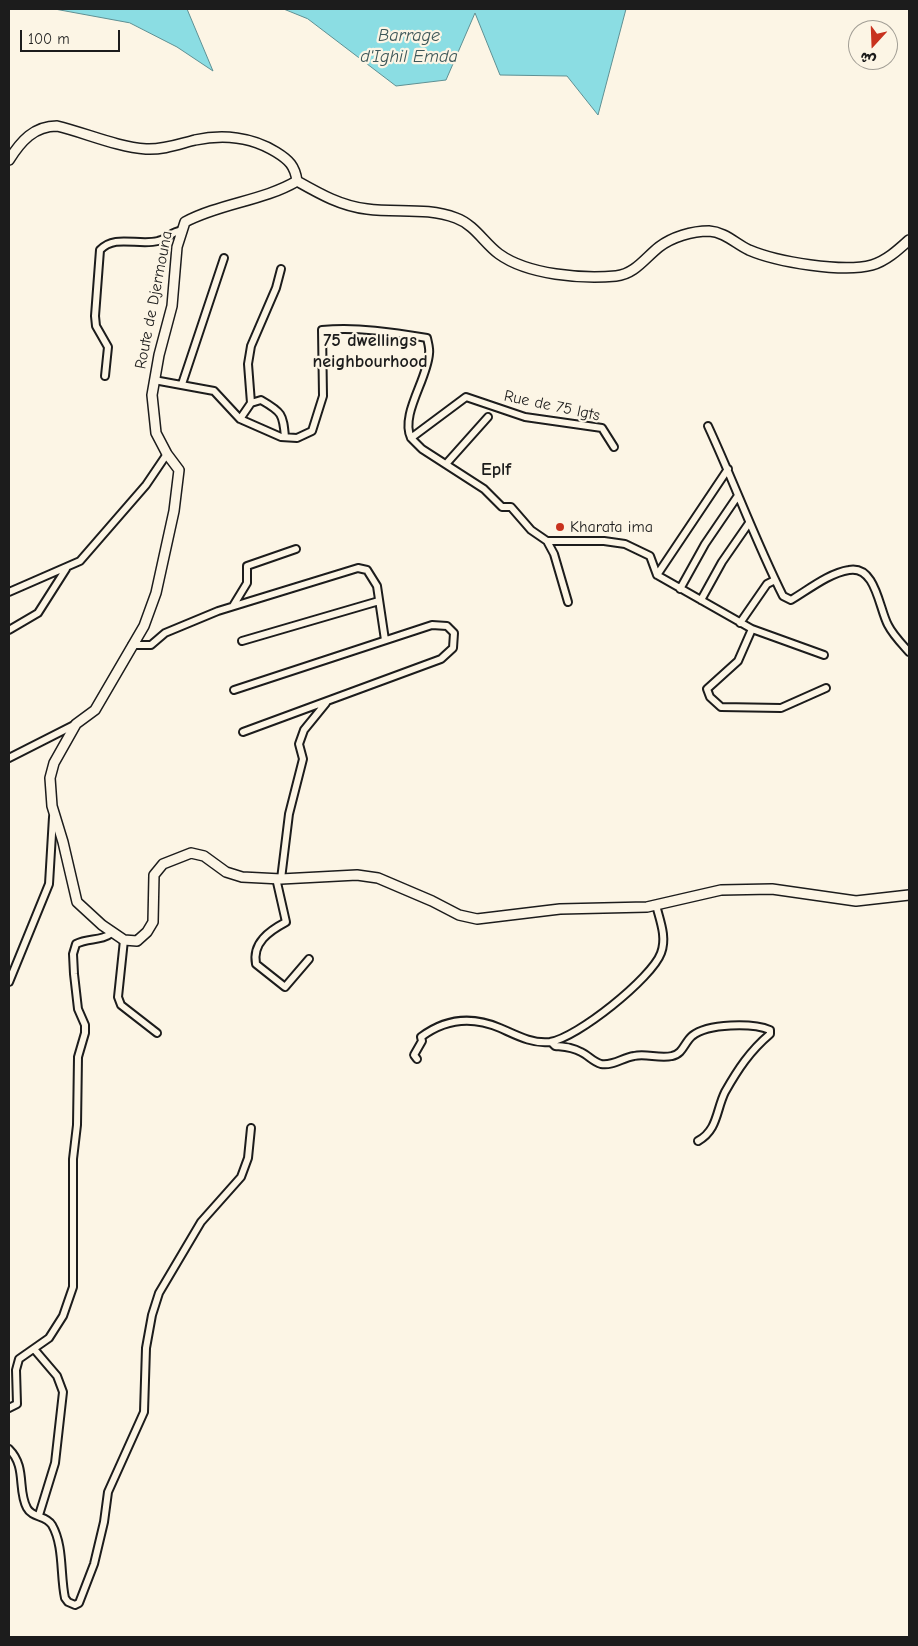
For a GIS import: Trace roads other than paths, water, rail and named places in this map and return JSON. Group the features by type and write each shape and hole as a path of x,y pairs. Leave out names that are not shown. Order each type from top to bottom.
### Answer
{"street":[{"path":"9,160 27,137 36,130 47,126 57,126 145,149 173,146 214,137 254,141 285,158 296,168 297,181 328,198 354,207 435,212 457,218 476,230 492,248 512,261 561,275 617,276 627,274 661,246 677,238 698,232 720,233 749,250 765,255 840,269 873,264 887,258 909,240"},
{"name":"Route de Djermouna","path":"124,940 109,930 77,902 63,842 53,813 49,791 50,778 54,764 76,724 95,710 144,626 156,593 174,511 179,470 166,454 156,433 152,395 172,306 177,247 185,222 225,205 280,191 297,181"},
{"path":"105,376 108,347 96,326 95,316 100,250 110,242 159,241 173,231 183,230"},
{"path":"182,384 224,258"},
{"path":"251,404 248,364 251,346 276,288 281,269"},
{"path":"154,380 182,384 214,392 240,419 285,437 297,438 312,431 324,396 322,330 345,328 390,331 427,338 429,353 424,375 408,419 407,430 411,438 422,449 484,489 502,507 511,507 531,530 547,541 554,554 568,602"},
{"name":"Rue de 75 lgts","path":"411,438 466,397 525,417 602,428 614,447"},
{"path":"240,419 251,404 261,400 279,410 283,417 285,437"},
{"path":"446,464 488,417"},
{"path":"708,426 728,469 748,523 783,596 791,600 841,572 852,569 864,573 871,579 888,626 909,652"},
{"path":"9,592 80,561 146,485 166,454"},
{"path":"657,575 728,469"},
{"path":"680,588 704,544 737,497"},
{"path":"701,600 722,562 748,523"},
{"path":"547,541 604,541 625,544 650,556 657,575 752,629 824,655"},
{"path":"233,606 247,583 247,566 296,549"},
{"path":"9,630 38,613 67,568"},
{"path":"132,645 151,645 165,633 233,606 358,568 367,570 373,576 377,586 385,640"},
{"path":"740,622 767,584 775,580"},
{"path":"242,641 379,601"},
{"path":"234,690 432,625 446,626 454,633 453,648 441,659 242,732"},
{"path":"752,629 738,661 706,689 710,697 721,707 782,708 826,688"},
{"path":"310,959 285,987 256,964 255,958 262,938 267,932 286,922 279,878 289,814 303,759 300,744 304,730 327,702"},
{"path":"9,758 76,724"},
{"path":"9,982 50,884 53,813"},
{"path":"157,1033 121,1005 118,997 124,940 136,941 147,932 153,922 154,875 163,864 191,852 204,856 226,872 242,877 279,878 357,875 378,878 425,897 459,915 477,919 560,909 656,905 721,890 772,889 856,901 909,895"},
{"path":"417,1059 414,1055 422,1042 421,1037 434,1028 458,1020 497,1027 519,1037 536,1041 551,1042 569,1036 626,995 660,955 664,939 656,905"},
{"path":"9,1408 16,1404 16,1370 20,1359 49,1338 58,1324 73,1287 73,1159 77,1125 78,1057 85,1032 85,1025 78,1009 74,954 76,944 83,940 105,939 112,932 109,930"},
{"path":"551,1042 555,1046 570,1047 582,1052 598,1064 609,1064 634,1056 659,1058 673,1056 682,1051 687,1040 694,1034 706,1030 727,1026 758,1025 770,1030 770,1034 747,1055 724,1095 713,1127 698,1141"},
{"path":"9,1449 18,1462 26,1507 32,1514 47,1518 52,1526 60,1548 65,1598 68,1602 75,1605 79,1603 94,1564 104,1522 108,1492 144,1412 146,1402 146,1348 152,1315 159,1292 201,1222 241,1177 248,1158 251,1128"},
{"path":"34,1349 57,1376 63,1392 56,1463 39,1515"}],"water":[{"path":"55,9 187,9 213,71 177,47 130,23"},
{"name":"Barrage d'Ighil Emda","path":"284,9 626,9 598,115 567,76 500,75 475,13 446,80 396,86 308,19"}],"place":[{"name":"Kharata ima","path":"560,527"}],"district":[{"name":"75 dwellings neighbourhood","path":"370,351"},
{"name":"Eplf","path":"496,470"}]}
